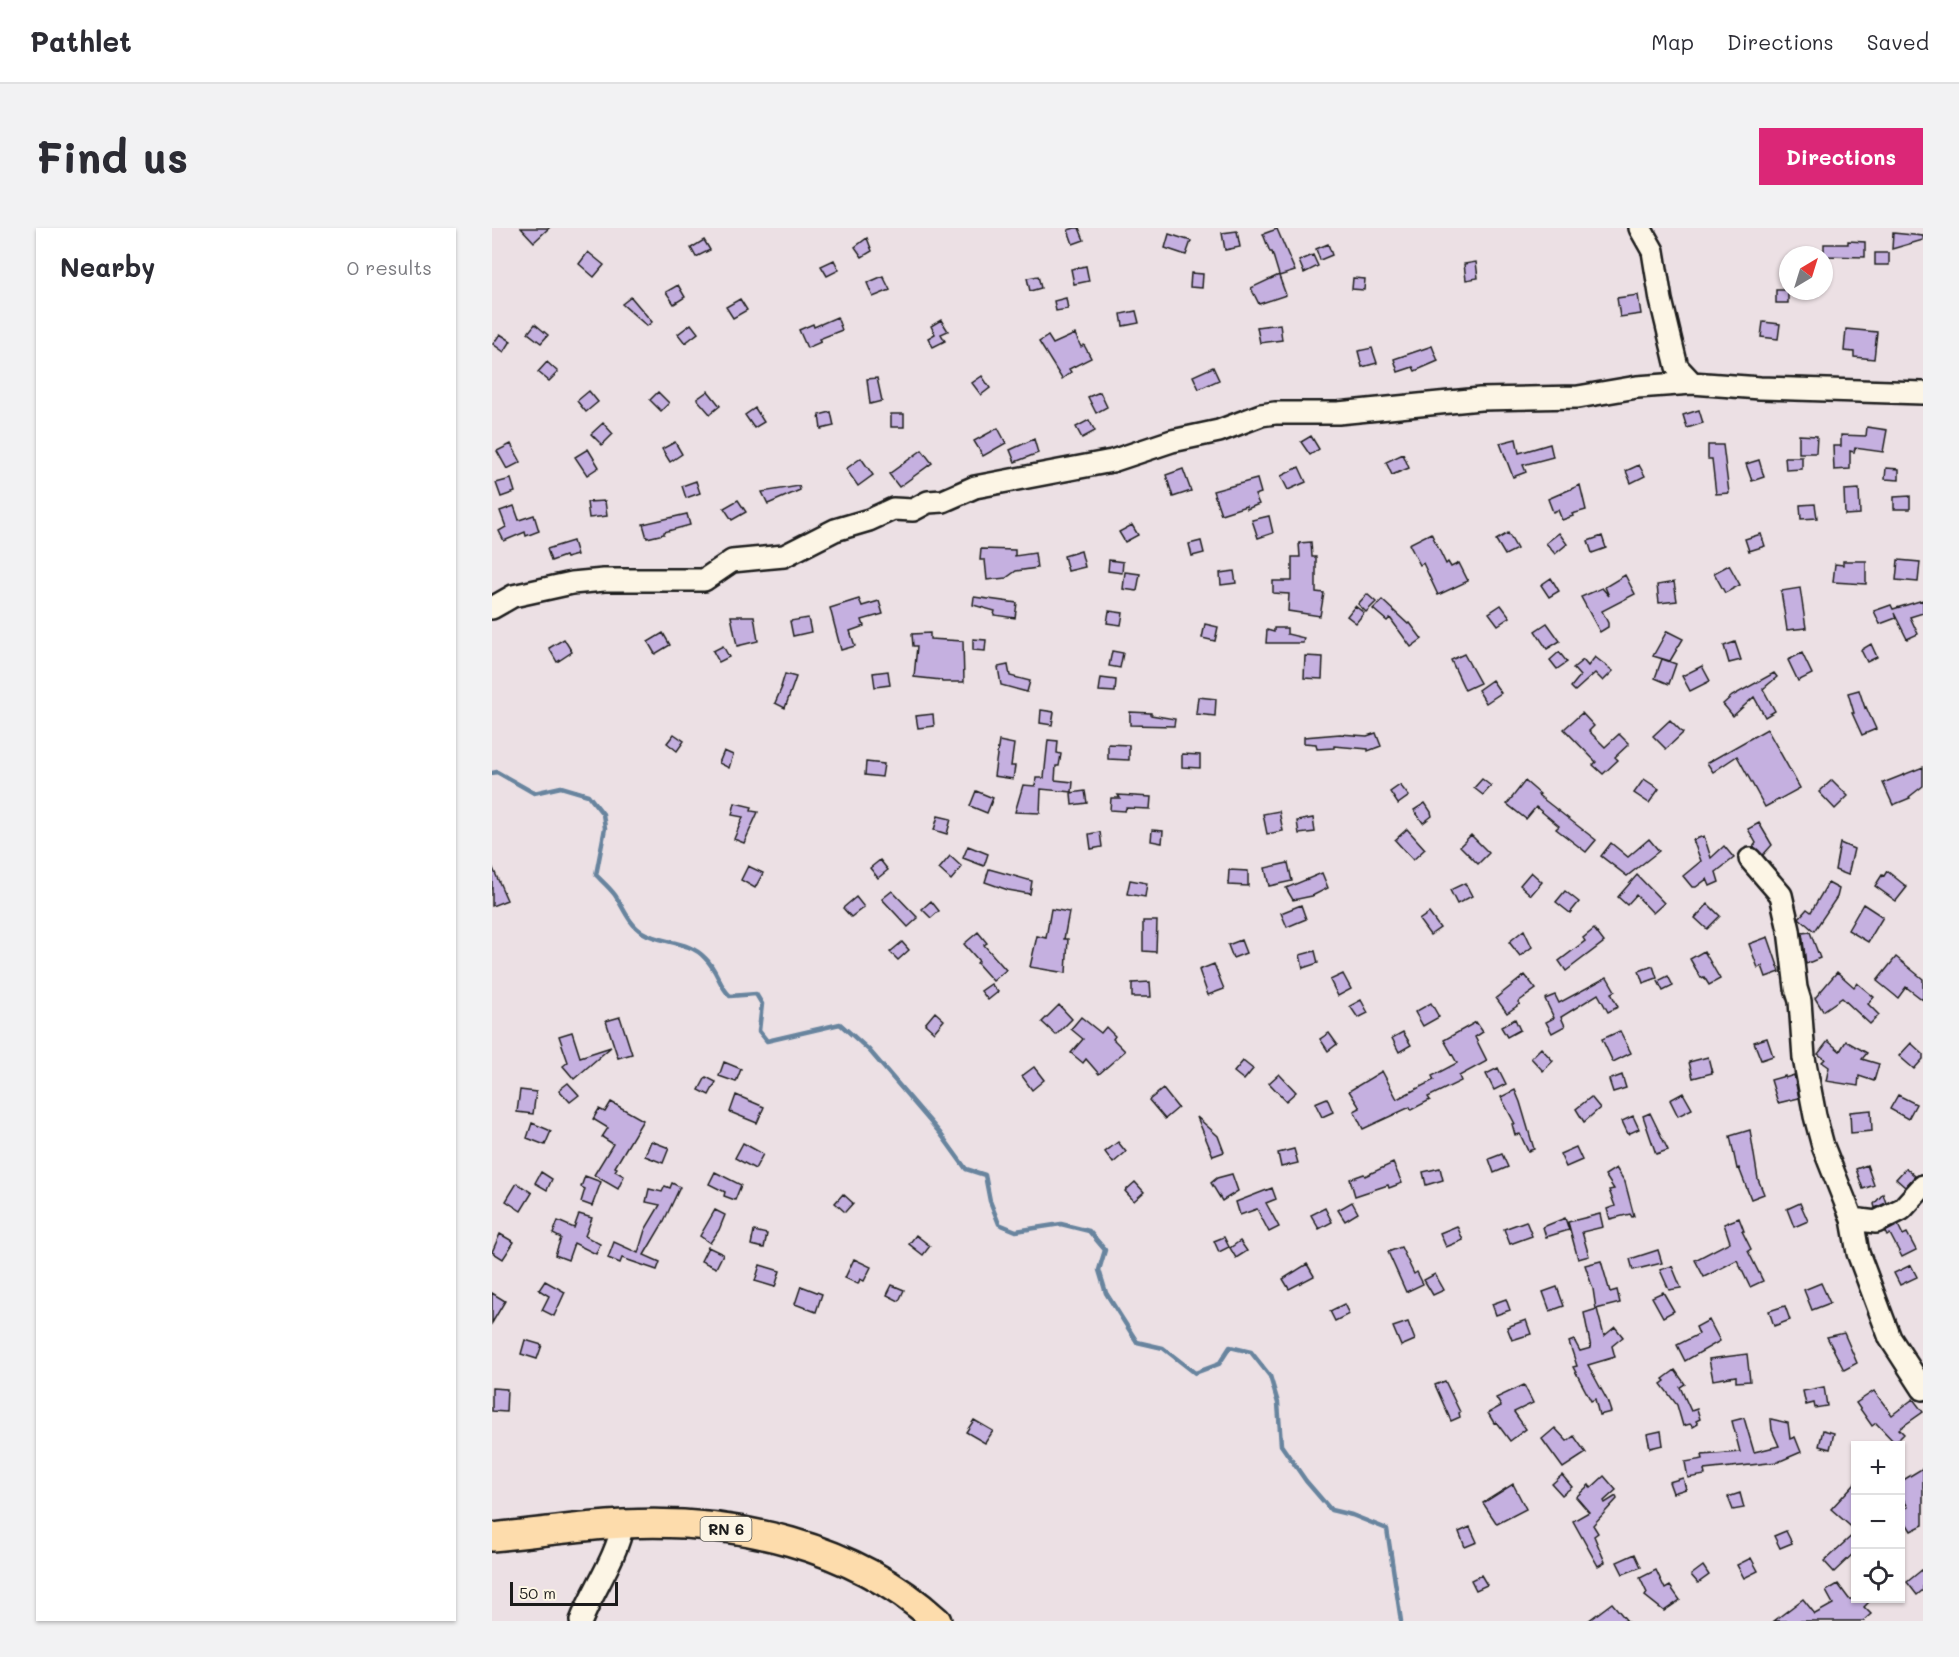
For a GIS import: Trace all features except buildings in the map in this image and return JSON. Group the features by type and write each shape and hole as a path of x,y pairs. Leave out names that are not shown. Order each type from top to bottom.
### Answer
{"main road":[{"name":"RN 6","path":"492,1537 623,1524 672,1524 751,1532 791,1541 834,1557 902,1594 937,1621"}],"street":[{"path":"1640,228 1653,251 1661,300 1677,367 1692,383"},
{"path":"492,608 513,596 572,583 604,580 704,580 732,561 784,556 836,530 869,520 893,509 913,510 928,502 943,501 975,487 1112,461 1172,441 1219,430 1261,415 1338,413 1480,399 1578,397 1652,385 1692,383 1760,388 1923,393"},
{"path":"1750,859 1780,896 1789,930 1800,1001 1804,1058 1815,1116 1831,1168 1852,1219 1858,1252 1890,1338 1923,1389"},
{"path":"1852,1219 1876,1222 1902,1209 1923,1186"},
{"path":"581,1621 620,1539 623,1524"}],"waterway":[{"path":"492,773 497,772 534,793 561,787 588,795 603,814 605,828 596,875 615,895 633,925 650,936 683,945 698,952 709,962 730,996 756,994 762,1004 759,1031 767,1041 840,1024 869,1050 940,1133 966,1169 985,1175 990,1201 999,1224 1016,1231 1061,1224 1089,1231 1105,1250 1099,1270 1106,1293 1137,1342 1163,1348 1195,1373 1219,1364 1230,1347 1251,1352 1270,1376 1278,1403 1281,1445 1306,1481 1331,1510 1352,1515 1387,1529 1401,1621"}]}
